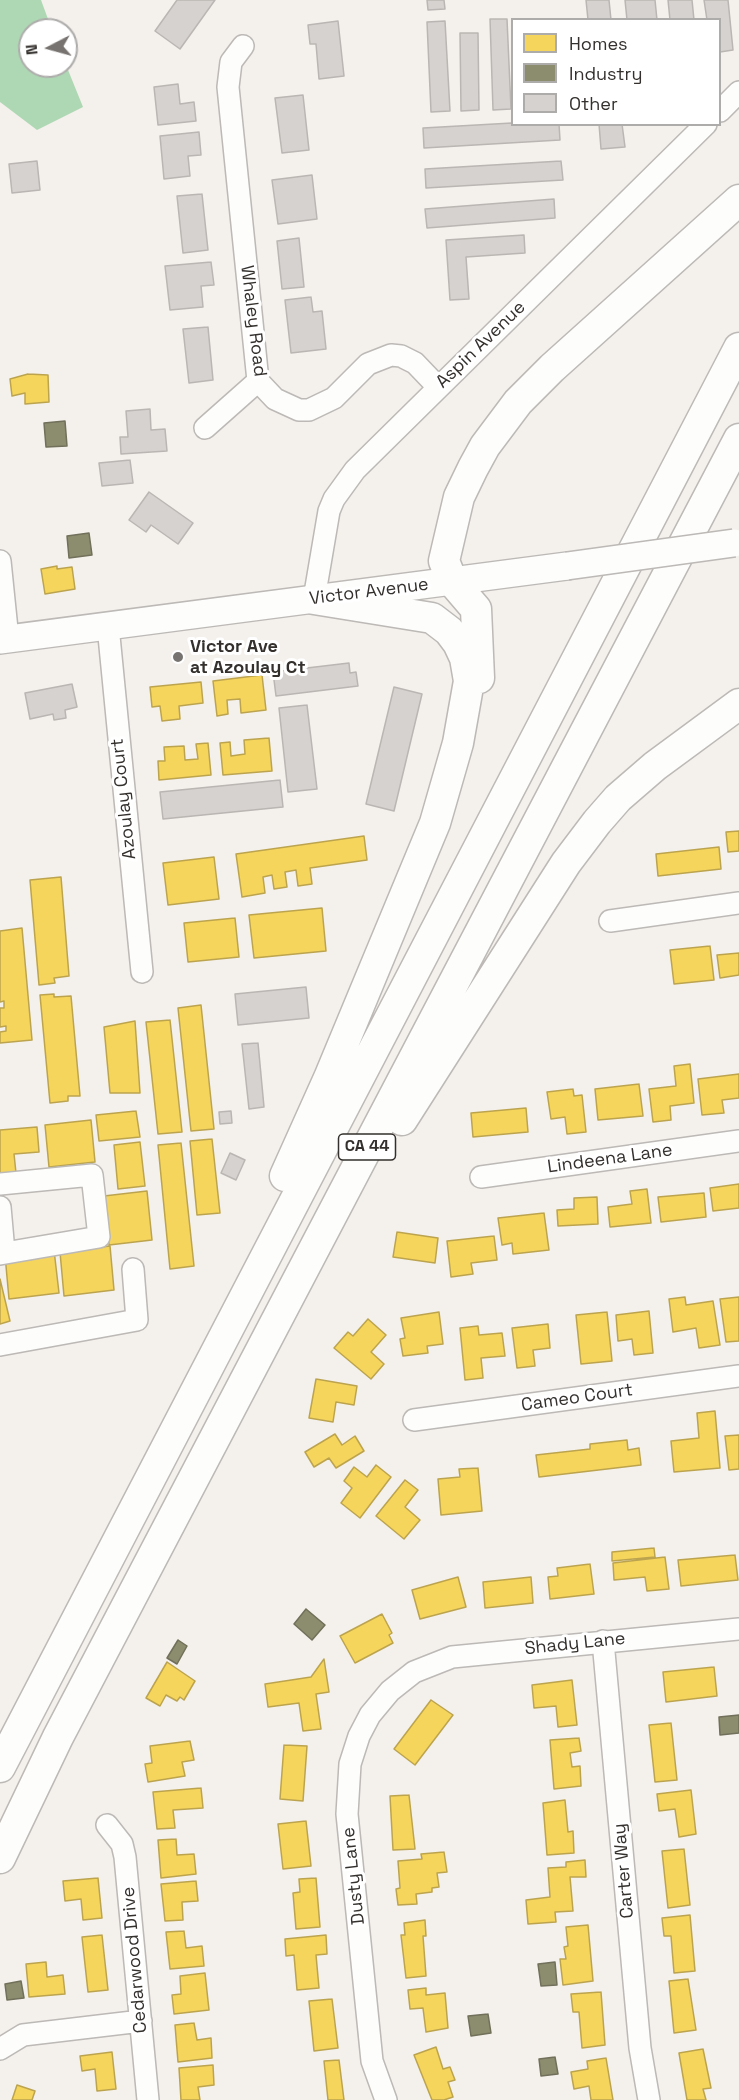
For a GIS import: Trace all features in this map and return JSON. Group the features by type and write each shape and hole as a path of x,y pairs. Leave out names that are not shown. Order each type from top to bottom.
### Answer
{"highway":[{"path":"234,1314 242,1272 329,1078 435,823 453,788 468,743 479,674 476,609 452,581 444,561 459,497 485,446 508,414 552,368 739,200"},
{"name":"CA 44","path":"0,1767 76,1616 739,348"},
{"name":"CA 44","path":"0,1858 58,1737 739,439"},
{"path":"314,599 432,618 449,631 458,643 468,672 466,706 435,823"},
{"path":"338,1203 377,1157 566,863 597,822 618,798 655,766 739,704"},
{"path":"0,1738 50,1644 76,1616"}],"main road":[{"name":"Victor Avenue","path":"4,640 736,543"}],"street":[{"name":"Whaley Road","path":"243,46 231,62 228,87 258,381 275,399 299,410 309,410 334,398 368,364 391,355 401,356 415,363 438,387"},
{"path":"721,110 739,92"},
{"name":"Aspin Avenue","path":"314,599 325,524 334,500 355,470 704,126"},
{"path":"205,428 258,381"},
{"path":"0,561 4,640"},
{"name":"Azoulay Court","path":"108,626 142,972"},
{"path":"610,921 739,903"},
{"name":"Lindeena Lane","path":"481,1177 739,1141"},
{"path":"0,1184 92,1174 99,1237 2,1253 0,1207"},
{"path":"0,1345 137,1320 133,1269"},
{"name":"Cameo Court","path":"414,1420 739,1376"},
{"name":"Shady Lane","path":"414,1672 439,1661 466,1655 739,1629"},
{"name":"Carter Way","path":"603,1641 640,2048 649,2100"},
{"name":"Dusty Lane","path":"386,2100 372,2061 347,1814 348,1785 350,1764 363,1726 384,1697 414,1672"},
{"name":"Cedarwood Drive","path":"107,1825 122,1844 125,1857 148,2100"},
{"path":"0,2049 23,2035 141,2021"}],"green space":[{"path":"0,0 41,0 48,18 18,18 18,78 71,78 83,107 37,130 0,102"}],"building: Homes":[{"path":"28,374 48,375 49,402 25,404 25,393 12,396 10,379"},
{"path":"57,566 57,569 72,567 75,589 45,594 41,569"},
{"path":"262,675 266,710 241,713 240,699 227,700 228,714 217,716 213,681"},
{"path":"201,682 203,703 179,706 180,719 162,721 160,706 152,707 150,687"},
{"path":"269,738 272,771 223,775 220,743 230,742 231,756 245,754 244,740"},
{"path":"208,743 211,775 159,780 158,761 165,761 164,747 184,746 185,760 198,759 196,744"},
{"path":"739,831 739,851 728,852 726,832"},
{"path":"364,836 367,860 310,868 312,884 298,886 296,870 285,872 287,887 274,889 272,875 263,877 265,893 242,897 236,854"},
{"path":"719,847 721,869 658,876 656,854"},
{"path":"214,857 219,899 168,905 163,863"},
{"path":"61,877 69,976 54,978 55,983 39,985 30,880"},
{"path":"322,908 326,951 254,958 249,915"},
{"path":"235,918 239,957 188,962 184,923"},
{"path":"22,928 32,1040 0,1043 0,1032 6,1031 6,1026 0,1027 0,1008 4,1008 4,1001 0,1002 0,931"},
{"path":"710,946 714,980 674,984 670,950"},
{"path":"739,953 739,975 720,978 717,955"},
{"path":"54,994 54,997 71,996 80,1096 68,1096 68,1101 50,1103 40,995"},
{"path":"201,1005 214,1129 191,1131 178,1008"},
{"path":"170,1020 182,1132 158,1134 146,1022"},
{"path":"135,1021 140,1093 110,1093 104,1027"},
{"path":"690,1064 694,1103 670,1106 671,1120 653,1122 649,1089 676,1086 674,1066"},
{"path":"739,1074 739,1098 722,1100 724,1113 702,1115 698,1079"},
{"path":"639,1084 643,1116 598,1120 595,1089"},
{"path":"573,1089 574,1096 582,1095 586,1132 567,1134 565,1117 551,1119 547,1092"},
{"path":"526,1108 528,1132 473,1137 471,1113"},
{"path":"136,1111 140,1137 99,1141 96,1115"},
{"path":"91,1120 95,1162 49,1167 45,1125"},
{"path":"37,1127 39,1152 14,1154 16,1173 0,1175 0,1130"},
{"path":"212,1139 220,1213 197,1215 190,1141"},
{"path":"140,1142 145,1186 118,1189 114,1145"},
{"path":"181,1143 194,1266 170,1269 158,1145"},
{"path":"739,1184 739,1208 713,1211 710,1188"},
{"path":"647,1189 651,1223 610,1227 608,1207 632,1204 630,1191"},
{"path":"147,1191 152,1240 109,1245 104,1196"},
{"path":"704,1193 706,1217 661,1222 658,1197"},
{"path":"597,1197 598,1224 558,1226 557,1210 574,1209 574,1198"},
{"path":"544,1213 549,1250 513,1254 512,1243 502,1245 498,1218"},
{"path":"397,1232 438,1238 435,1263 393,1257"},
{"path":"494,1236 497,1260 471,1263 473,1274 451,1277 447,1241"},
{"path":"110,1246 114,1290 64,1296 60,1252"},
{"path":"54,1250 59,1293 9,1299 5,1255"},
{"path":"0,1279 10,1321 0,1324"},
{"path":"685,1297 686,1305 713,1301 720,1345 699,1348 696,1328 673,1332 669,1299"},
{"path":"739,1297 739,1341 726,1342 720,1299"},
{"path":"649,1311 653,1353 634,1355 632,1339 618,1341 616,1315"},
{"path":"439,1312 443,1344 427,1346 428,1353 403,1356 400,1339 405,1338 401,1318"},
{"path":"607,1312 612,1361 581,1364 576,1315"},
{"path":"368,1319 386,1335 371,1352 384,1364 371,1379 334,1348 348,1332 353,1336"},
{"path":"548,1324 550,1348 533,1350 535,1366 517,1368 512,1328"},
{"path":"478,1326 479,1335 502,1333 505,1356 481,1358 483,1378 465,1380 460,1328"},
{"path":"316,1379 357,1386 354,1405 336,1402 333,1422 309,1418"},
{"path":"715,1411 720,1468 674,1472 671,1441 699,1438 697,1413"},
{"path":"335,1434 342,1445 355,1436 364,1451 336,1468 329,1458 314,1467 305,1452"},
{"path":"739,1435 739,1469 729,1470 725,1436"},
{"path":"627,1440 628,1450 639,1448 641,1465 539,1477 536,1455 590,1449 590,1444"},
{"path":"376,1465 391,1477 360,1518 341,1503 352,1488 344,1481 354,1467 367,1477"},
{"path":"478,1468 482,1511 441,1515 438,1479 460,1477 459,1469"},
{"path":"405,1480 418,1490 405,1507 420,1520 404,1539 376,1516"},
{"path":"654,1548 655,1557 612,1561 612,1552"},
{"path":"735,1555 738,1580 681,1586 678,1560"},
{"path":"665,1557 669,1589 647,1591 645,1577 614,1580 613,1563"},
{"path":"590,1564 594,1594 550,1599 548,1577 558,1576 557,1568"},
{"path":"458,1577 466,1607 420,1619 412,1590"},
{"path":"531,1577 533,1603 485,1608 483,1582"},
{"path":"382,1614 392,1633 389,1635 393,1643 355,1663 340,1636"},
{"path":"324,1659 329,1692 316,1694 321,1729 303,1731 299,1703 268,1707 265,1684 311,1677"},
{"path":"167,1662 195,1681 184,1700 180,1697 177,1701 166,1695 160,1706 146,1698"},
{"path":"714,1667 717,1696 666,1702 663,1672"},
{"path":"572,1680 577,1725 558,1727 556,1706 534,1708 532,1685"},
{"path":"431,1700 453,1715 415,1765 394,1749"},
{"path":"671,1723 677,1780 655,1782 649,1725"},
{"path":"579,1738 581,1751 570,1753 572,1767 580,1766 581,1786 554,1789 550,1740"},
{"path":"190,1741 194,1760 182,1762 185,1776 148,1782 145,1764 152,1763 150,1746"},
{"path":"284,1745 307,1746 303,1801 280,1799"},
{"path":"201,1788 203,1808 173,1810 175,1828 157,1829 153,1792"},
{"path":"691,1790 696,1834 679,1837 675,1809 659,1811 657,1794"},
{"path":"409,1795 415,1849 393,1850 390,1796"},
{"path":"565,1800 568,1832 573,1831 574,1853 547,1855 543,1803"},
{"path":"306,1821 311,1866 283,1869 278,1824"},
{"path":"176,1839 177,1855 194,1854 196,1874 161,1878 158,1840"},
{"path":"684,1849 690,1905 668,1908 662,1851"},
{"path":"444,1852 447,1872 437,1873 439,1887 432,1888 432,1892 416,1894 417,1904 398,1905 396,1889 400,1888 398,1861 422,1859 421,1854"},
{"path":"585,1860 586,1877 570,1877 573,1911 555,1912 556,1922 528,1924 526,1900 550,1897 548,1868 566,1867 566,1862"},
{"path":"98,1878 102,1918 83,1920 81,1899 65,1901 63,1881"},
{"path":"316,1878 320,1927 296,1929 293,1893 300,1892 299,1879"},
{"path":"196,1881 198,1901 182,1902 183,1920 165,1921 161,1884"},
{"path":"690,1915 695,1971 674,1973 671,1936 664,1936 662,1918"},
{"path":"425,1920 426,1936 423,1936 426,1976 406,1978 401,1935 405,1935 404,1923"},
{"path":"588,1925 593,1981 563,1985 560,1959 566,1959 564,1947 568,1946 566,1927"},
{"path":"184,1931 186,1948 202,1946 204,1966 170,1969 166,1932"},
{"path":"102,1935 108,1990 88,1992 82,1937"},
{"path":"326,1935 327,1954 316,1955 319,1988 297,1990 294,1955 286,1956 285,1939"},
{"path":"46,1962 47,1977 63,1975 65,1994 29,1997 26,1964"},
{"path":"205,1973 209,2010 174,2014 172,1995 181,1994 180,1976"},
{"path":"688,1979 696,2030 674,2033 669,1981"},
{"path":"426,1988 426,1995 445,1993 448,2028 426,2032 423,2008 410,2009 408,1990"},
{"path":"601,1992 605,2045 582,2048 579,2012 573,2012 571,1994"},
{"path":"332,1999 338,2048 314,2051 309,2001"},
{"path":"194,2023 197,2040 211,2038 212,2058 178,2062 175,2025"},
{"path":"436,2047 443,2069 450,2067 455,2080 448,2082 453,2097 444,2100 432,2100 414,2055"},
{"path":"703,2049 711,2088 703,2089 706,2100 687,2100 679,2053"},
{"path":"112,2052 116,2089 97,2091 95,2069 82,2071 80,2056"},
{"path":"606,2058 613,2100 591,2100 589,2086 574,2089 571,2072 588,2069 587,2061"},
{"path":"339,2060 344,2100 328,2100 324,2061"},
{"path":"213,2065 214,2085 198,2087 200,2100 181,2100 179,2068"},
{"path":"17,2085 35,2091 32,2100 12,2100"}],"building: Industry":[{"path":"65,421 67,446 46,447 44,423"},
{"path":"89,533 92,555 69,558 67,536"},
{"path":"306,1609 325,1625 312,1640 294,1624"},
{"path":"178,1640 187,1646 177,1664 167,1658"},
{"path":"739,1715 739,1733 720,1735 719,1717"},
{"path":"555,1962 557,1985 541,1986 538,1964"},
{"path":"21,1981 24,1998 7,2000 5,1984"},
{"path":"488,2014 491,2033 471,2036 468,2016"},
{"path":"555,2057 558,2074 541,2076 539,2059"}],"building: Other":[{"path":"177,0 215,0 180,49 155,31"},
{"path":"427,0 444,0 445,9 428,10"},
{"path":"586,0 609,0 611,18 588,18"},
{"path":"625,0 655,0 657,18 627,18"},
{"path":"668,0 692,0 694,18 670,18"},
{"path":"704,0 728,0 733,50 721,52 721,18 707,18"},
{"path":"490,19 507,19 511,109 493,110"},
{"path":"338,21 344,76 319,79 316,44 310,44 308,25"},
{"path":"445,21 450,111 431,112 427,22"},
{"path":"460,33 478,33 479,110 461,111"},
{"path":"178,84 180,104 194,102 196,121 158,125 154,87"},
{"path":"303,95 309,150 282,153 275,98"},
{"path":"511,123 511,126 559,126 560,140 424,148 423,128"},
{"path":"599,126 622,126 625,147 601,149"},
{"path":"199,132 201,155 188,156 190,176 164,179 160,136"},
{"path":"37,161 40,190 12,193 9,164"},
{"path":"561,161 563,180 426,188 425,169"},
{"path":"312,175 317,219 278,224 272,180"},
{"path":"202,194 208,250 183,253 177,196"},
{"path":"554,199 555,218 427,228 425,209"},
{"path":"524,235 525,253 466,257 469,299 450,300 446,240"},
{"path":"299,238 304,287 282,289 277,241"},
{"path":"211,262 214,285 201,286 203,307 170,310 165,266"},
{"path":"311,297 313,312 322,311 326,349 291,353 285,300"},
{"path":"208,327 213,380 189,383 183,329"},
{"path":"150,409 151,430 165,429 167,451 121,454 120,437 128,437 126,411"},
{"path":"130,460 133,483 102,486 99,463"},
{"path":"149,492 193,523 178,544 151,525 146,532 129,520"},
{"path":"349,663 350,673 356,672 358,686 276,696 273,672"},
{"path":"72,684 77,707 65,710 66,718 54,720 53,714 30,719 25,693"},
{"path":"394,687 422,694 394,811 366,804"},
{"path":"307,705 317,789 288,792 279,708"},
{"path":"280,780 283,807 163,819 160,792"},
{"path":"306,987 309,1018 238,1025 235,994"},
{"path":"258,1043 264,1107 249,1109 242,1044"},
{"path":"231,1111 232,1123 220,1124 219,1112"},
{"path":"230,1153 245,1160 236,1180 221,1173"}],"place":[{"name":"Victor Ave at Azoulay Ct","path":"178,657"}]}
